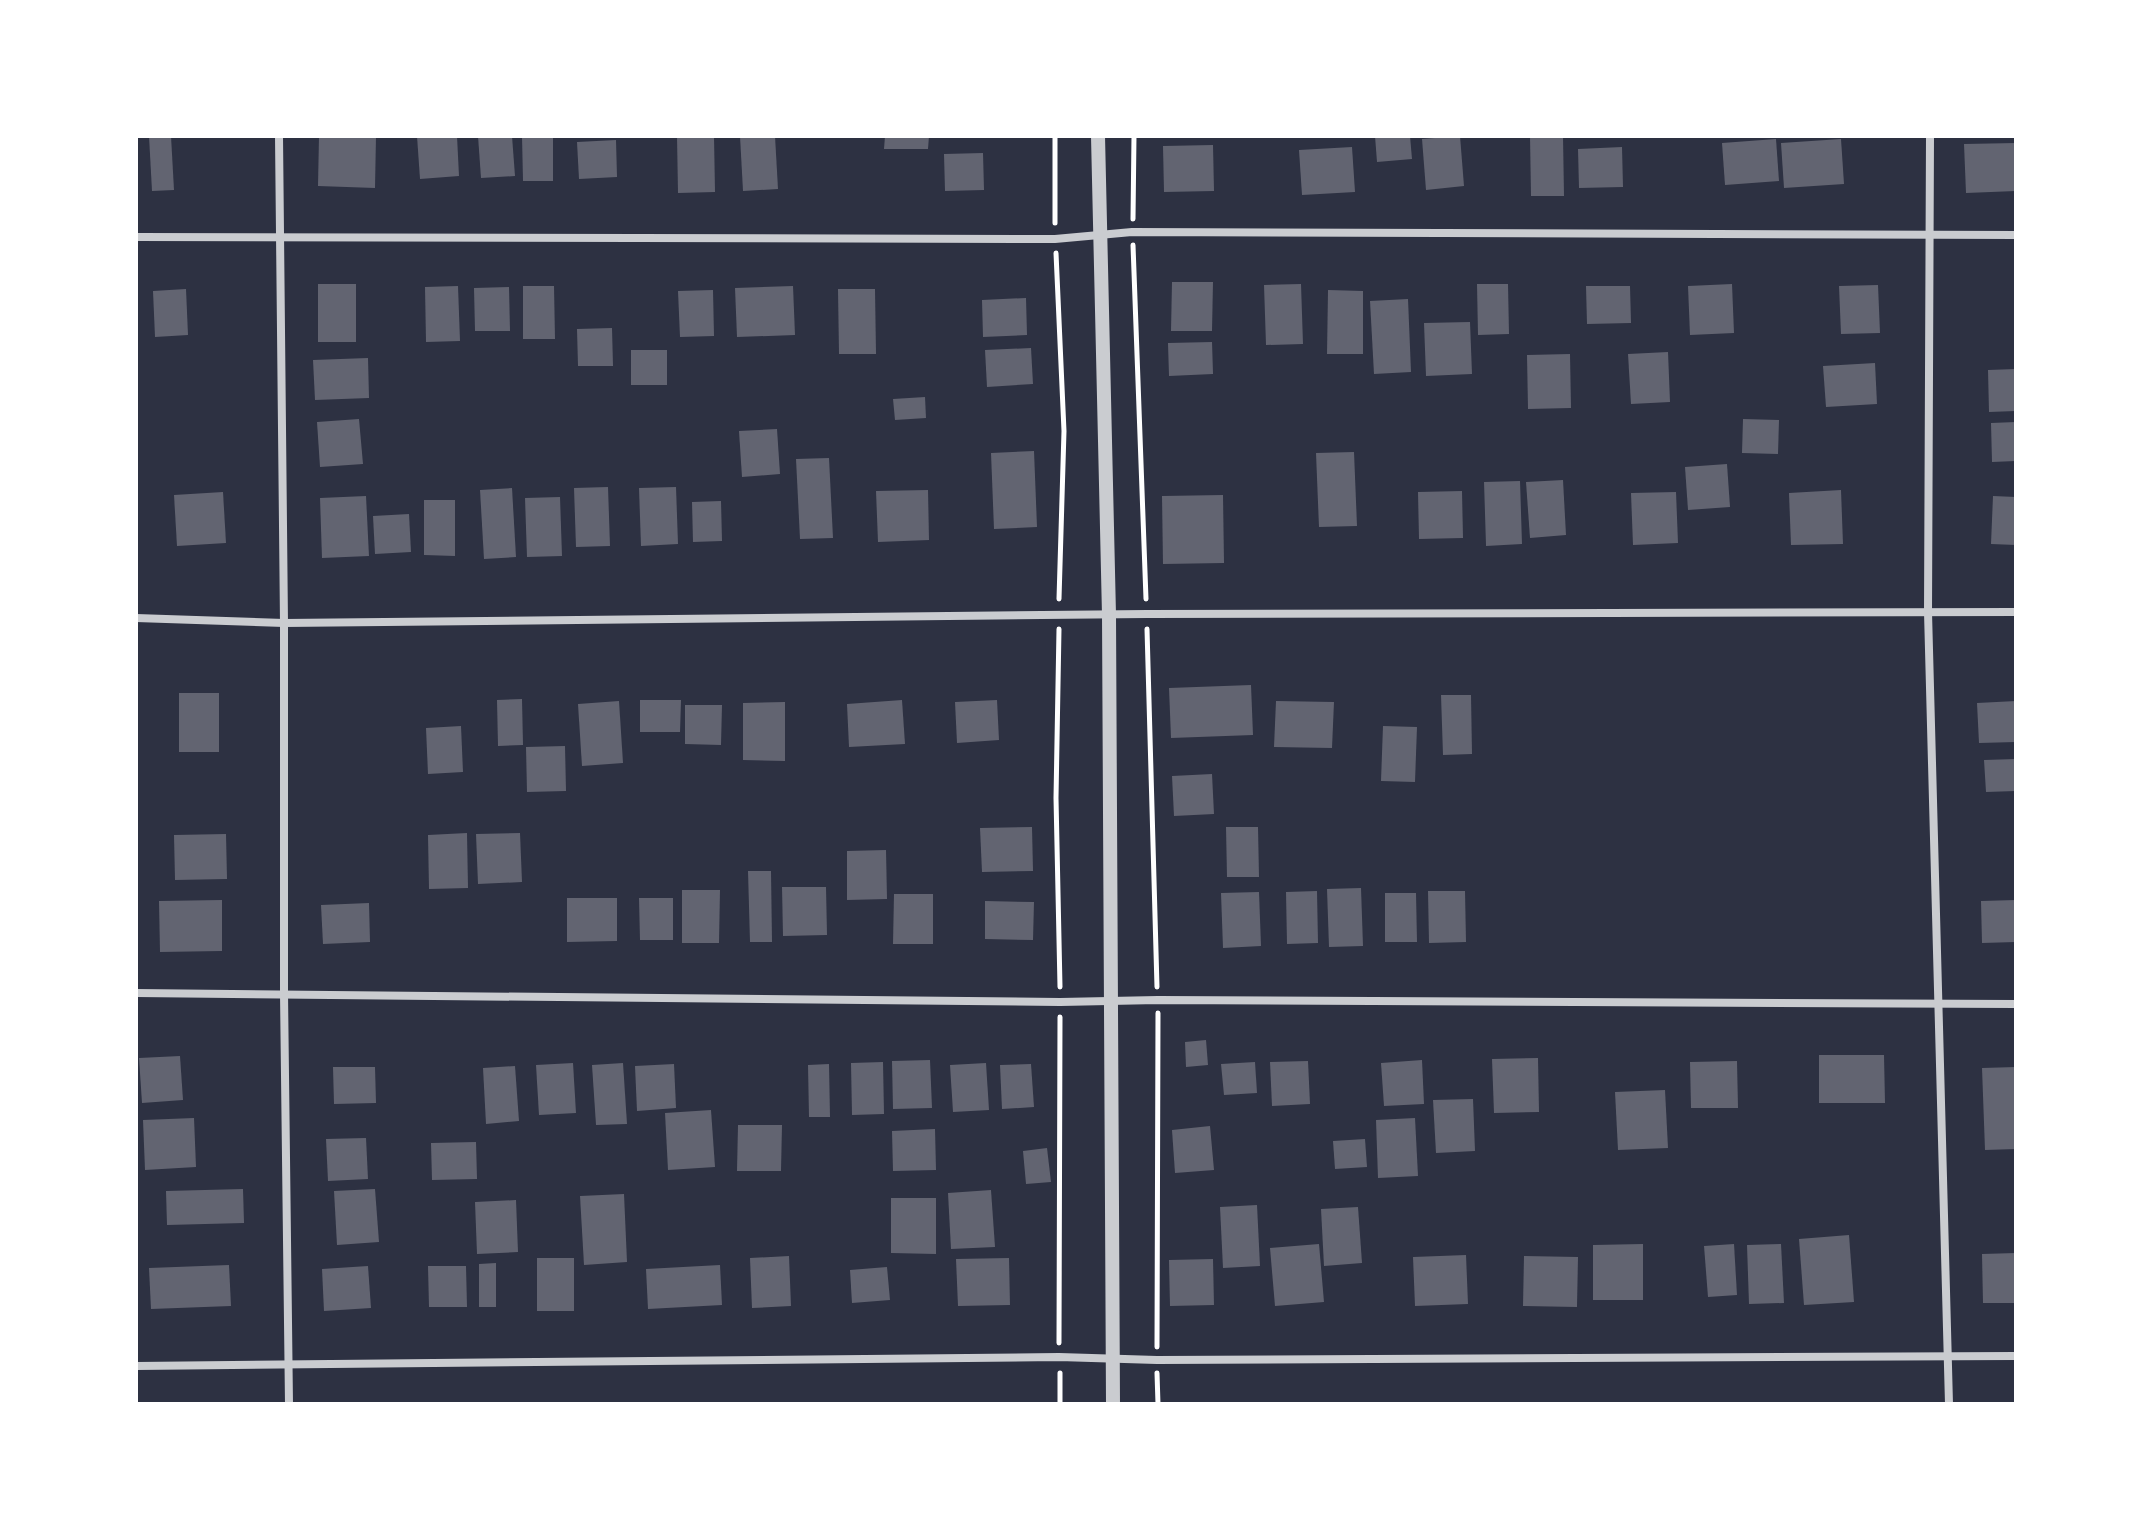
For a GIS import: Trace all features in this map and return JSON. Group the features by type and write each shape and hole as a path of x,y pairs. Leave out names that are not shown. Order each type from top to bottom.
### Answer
{"street":[{"path":"279,136 289,1404"},
{"path":"1098,136 1109,615 1113,1404"},
{"path":"1930,136 1928,612 1949,1404"},
{"path":"136,237 1055,239 1132,232 2016,235"},
{"path":"136,618 284,623 1147,614 2016,612"},
{"path":"136,993 1060,1002 2016,1004"},
{"path":"136,1366 1059,1357 1157,1360 2016,1356"}],"path":[{"path":"1055,136 1055,239 1064,431 1056,798 1060,1002 1060,1404"},
{"path":"1134,136 1132,232 1158,1000 1158,1404"}],"building":[{"path":"149,136 171,136 174,190 152,191"},
{"path":"319,136 376,136 375,188 318,186"},
{"path":"417,136 457,136 459,176 420,179"},
{"path":"478,136 512,136 515,176 481,178"},
{"path":"522,136 553,136 553,181 523,181"},
{"path":"677,136 714,136 715,192 678,193"},
{"path":"740,136 775,136 778,189 743,191"},
{"path":"885,136 929,136 928,149 884,149"},
{"path":"1375,136 1410,136 1412,159 1377,162"},
{"path":"1460,136 1464,186 1426,190 1422,139"},
{"path":"1530,136 1563,136 1564,196 1531,196"},
{"path":"1776,139 1779,181 1725,185 1722,143"},
{"path":"1841,139 1844,184 1784,188 1781,143"},
{"path":"616,140 617,177 579,179 577,142"},
{"path":"2016,143 2016,191 1966,193 1964,144"},
{"path":"1213,145 1214,191 1164,192 1163,146"},
{"path":"1352,147 1355,192 1302,195 1299,150"},
{"path":"1622,147 1623,187 1579,188 1578,149"},
{"path":"983,153 984,190 945,191 944,154"},
{"path":"1172,282 1213,282 1212,331 1171,331"},
{"path":"318,284 356,284 356,342 318,342"},
{"path":"1301,284 1303,344 1266,345 1264,285"},
{"path":"1477,284 1508,284 1509,334 1478,335"},
{"path":"1732,284 1734,333 1690,335 1688,286"},
{"path":"1878,285 1880,333 1841,334 1839,286"},
{"path":"458,286 460,341 426,342 425,287"},
{"path":"523,286 554,286 555,339 523,339"},
{"path":"793,286 795,335 737,337 735,288"},
{"path":"1586,286 1630,286 1631,323 1587,324"},
{"path":"509,287 510,331 475,331 474,288"},
{"path":"186,289 188,335 155,337 153,291"},
{"path":"838,289 875,289 876,354 839,354"},
{"path":"713,290 714,336 680,337 678,291"},
{"path":"1328,290 1363,291 1363,354 1327,354"},
{"path":"1026,298 1027,335 983,337 982,300"},
{"path":"1408,299 1411,372 1374,374 1370,301"},
{"path":"1470,322 1472,374 1426,376 1424,323"},
{"path":"612,328 613,366 578,366 577,329"},
{"path":"1212,342 1213,374 1169,376 1168,343"},
{"path":"1031,348 1033,384 987,387 985,350"},
{"path":"631,350 667,350 667,385 631,385"},
{"path":"1668,352 1670,402 1631,404 1628,354"},
{"path":"1570,354 1571,408 1528,409 1527,355"},
{"path":"368,358 369,398 315,400 313,360"},
{"path":"1875,363 1877,404 1826,407 1823,366"},
{"path":"2016,369 2016,411 1989,412 1988,370"},
{"path":"925,397 926,418 895,420 893,399"},
{"path":"359,419 363,464 320,467 317,422"},
{"path":"1743,419 1779,420 1778,454 1742,453"},
{"path":"2016,422 2016,461 1992,462 1991,423"},
{"path":"777,429 780,474 742,477 739,431"},
{"path":"1034,451 1037,527 994,529 991,453"},
{"path":"1354,452 1357,526 1319,527 1316,453"},
{"path":"829,458 833,538 800,539 796,459"},
{"path":"1727,464 1730,507 1688,510 1685,467"},
{"path":"1563,480 1566,535 1530,538 1526,482"},
{"path":"1520,481 1522,544 1486,546 1484,482"},
{"path":"608,487 610,546 576,547 574,488"},
{"path":"676,487 678,544 641,546 639,488"},
{"path":"512,488 516,557 484,559 480,490"},
{"path":"928,490 929,540 878,542 876,491"},
{"path":"1841,490 1843,544 1791,545 1789,493"},
{"path":"1462,491 1463,538 1419,539 1418,492"},
{"path":"223,492 226,543 177,546 174,495"},
{"path":"1676,492 1678,543 1633,545 1631,493"},
{"path":"1223,495 1224,563 1163,564 1162,496"},
{"path":"366,496 369,556 322,558 320,498"},
{"path":"1993,496 2016,497 2016,545 1991,544"},
{"path":"560,497 562,556 527,557 525,498"},
{"path":"424,500 455,500 455,556 424,555"},
{"path":"721,501 722,541 693,542 692,502"},
{"path":"409,514 411,552 375,554 373,516"},
{"path":"1251,685 1253,735 1171,738 1169,688"},
{"path":"179,693 219,693 219,752 179,752"},
{"path":"1441,695 1471,695 1472,754 1443,755"},
{"path":"522,699 523,745 498,746 497,700"},
{"path":"640,700 681,700 680,732 640,732"},
{"path":"902,700 905,744 849,747 847,704"},
{"path":"997,700 999,740 957,743 955,702"},
{"path":"619,701 623,763 582,766 578,704"},
{"path":"1276,701 1334,702 1332,748 1274,747"},
{"path":"2016,701 2016,742 1979,743 1977,703"},
{"path":"785,702 785,761 743,760 743,703"},
{"path":"685,705 722,705 721,745 685,744"},
{"path":"461,726 463,772 428,774 426,728"},
{"path":"1383,726 1417,727 1415,782 1381,781"},
{"path":"565,746 566,791 527,792 526,747"},
{"path":"2016,759 2016,791 1986,792 1984,760"},
{"path":"1212,774 1214,814 1174,816 1172,776"},
{"path":"1032,827 1033,871 982,872 980,828"},
{"path":"1226,827 1258,827 1259,877 1227,877"},
{"path":"467,833 468,888 429,889 428,835"},
{"path":"520,833 522,882 478,884 476,834"},
{"path":"226,834 227,879 175,880 174,835"},
{"path":"886,850 887,899 847,900 847,851"},
{"path":"748,871 771,871 772,942 750,942"},
{"path":"782,887 826,887 827,935 783,936"},
{"path":"1361,888 1363,946 1329,947 1327,889"},
{"path":"682,890 720,890 719,943 682,943"},
{"path":"1317,891 1318,943 1287,944 1286,892"},
{"path":"1428,891 1465,891 1466,942 1429,943"},
{"path":"1259,892 1261,946 1223,948 1221,893"},
{"path":"1385,893 1416,893 1417,942 1385,942"},
{"path":"894,894 933,894 933,944 893,944"},
{"path":"567,898 617,898 617,941 567,942"},
{"path":"639,898 673,898 673,940 640,940"},
{"path":"222,900 222,951 160,952 159,901"},
{"path":"2016,900 2016,942 1982,943 1981,901"},
{"path":"985,901 1034,902 1033,940 985,939"},
{"path":"369,903 370,942 323,944 321,905"},
{"path":"1206,1040 1208,1065 1186,1067 1185,1042"},
{"path":"1819,1055 1884,1055 1885,1103 1819,1103"},
{"path":"180,1056 183,1100 142,1103 139,1058"},
{"path":"1538,1058 1539,1112 1494,1113 1492,1059"},
{"path":"930,1060 932,1108 893,1109 892,1061"},
{"path":"1422,1060 1424,1104 1384,1106 1381,1063"},
{"path":"1308,1061 1310,1104 1272,1106 1270,1062"},
{"path":"1737,1061 1738,1108 1691,1108 1690,1062"},
{"path":"883,1062 884,1114 852,1115 851,1063"},
{"path":"1255,1062 1257,1093 1224,1095 1221,1064"},
{"path":"573,1063 576,1113 539,1115 536,1065"},
{"path":"623,1063 627,1124 596,1125 592,1065"},
{"path":"986,1063 989,1110 953,1112 950,1065"},
{"path":"674,1064 676,1108 637,1111 635,1066"},
{"path":"829,1064 830,1117 809,1117 808,1065"},
{"path":"1031,1064 1034,1107 1002,1109 1000,1065"},
{"path":"515,1066 519,1121 486,1124 483,1068"},
{"path":"333,1067 375,1067 376,1103 334,1104"},
{"path":"2016,1067 2016,1149 1985,1150 1982,1068"},
{"path":"1665,1090 1668,1148 1618,1150 1615,1092"},
{"path":"1473,1099 1475,1151 1436,1153 1433,1100"},
{"path":"711,1110 715,1167 668,1170 665,1113"},
{"path":"194,1118 196,1167 145,1170 143,1120"},
{"path":"1415,1118 1418,1176 1378,1178 1376,1120"},
{"path":"738,1125 782,1125 781,1171 737,1171"},
{"path":"1210,1126 1214,1170 1175,1173 1172,1130"},
{"path":"935,1129 936,1170 893,1171 892,1131"},
{"path":"366,1138 368,1179 328,1181 326,1139"},
{"path":"1365,1139 1367,1167 1335,1169 1333,1141"},
{"path":"476,1142 477,1179 432,1180 431,1143"},
{"path":"1047,1148 1051,1182 1026,1184 1023,1151"},
{"path":"243,1189 244,1223 167,1225 166,1191"},
{"path":"375,1189 379,1242 337,1245 334,1191"},
{"path":"991,1190 995,1247 951,1249 948,1193"},
{"path":"624,1194 627,1262 584,1265 580,1196"},
{"path":"891,1198 936,1198 936,1254 891,1253"},
{"path":"516,1200 518,1252 477,1254 475,1202"},
{"path":"1257,1205 1260,1266 1223,1268 1220,1207"},
{"path":"1358,1207 1362,1263 1324,1266 1321,1209"},
{"path":"1849,1235 1854,1302 1804,1305 1799,1239"},
{"path":"1319,1244 1324,1302 1275,1306 1270,1248"},
{"path":"1643,1244 1643,1300 1593,1300 1593,1245"},
{"path":"1734,1244 1737,1295 1708,1297 1704,1246"},
{"path":"1781,1244 1784,1303 1749,1304 1747,1245"},
{"path":"2016,1253 2016,1303 1983,1303 1982,1254"},
{"path":"1466,1255 1468,1304 1415,1306 1413,1257"},
{"path":"789,1256 791,1306 752,1308 750,1258"},
{"path":"1524,1256 1578,1257 1577,1307 1523,1306"},
{"path":"537,1258 574,1258 574,1311 537,1311"},
{"path":"1009,1258 1010,1305 958,1306 956,1259"},
{"path":"1213,1259 1214,1305 1170,1306 1169,1260"},
{"path":"496,1263 496,1307 479,1307 479,1264"},
{"path":"229,1265 231,1306 151,1309 149,1268"},
{"path":"720,1265 722,1305 648,1309 646,1269"},
{"path":"368,1266 371,1308 324,1311 322,1269"},
{"path":"428,1266 466,1266 467,1307 429,1307"},
{"path":"887,1267 890,1300 852,1303 850,1270"}]}
